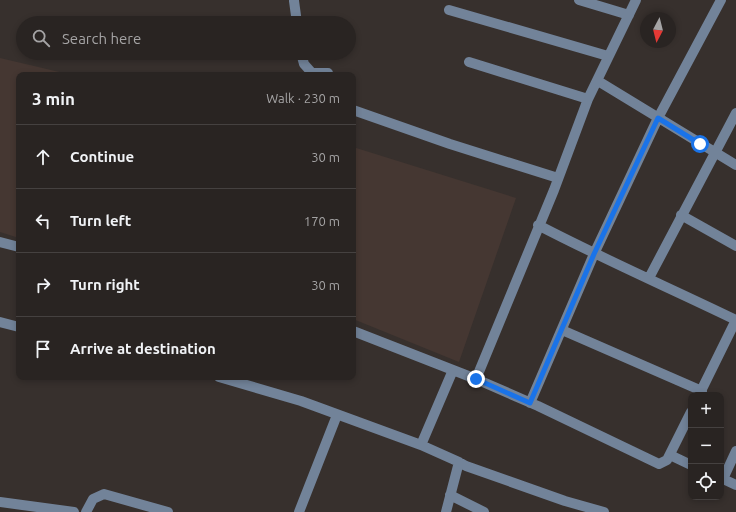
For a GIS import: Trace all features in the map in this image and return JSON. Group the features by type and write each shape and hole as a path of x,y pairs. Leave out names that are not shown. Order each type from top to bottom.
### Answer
{"street":[{"path":"293,0 296,16"},
{"path":"579,0 629,15"},
{"path":"476,379 558,178 588,99 636,0"},
{"path":"530,403 594,254 658,118 722,0"},
{"path":"448,10 608,56"},
{"path":"303,60 304,64 311,72"},
{"path":"469,62 588,99"},
{"path":"598,81 736,165"},
{"path":"356,111 450,144 558,178"},
{"path":"649,278 714,152 736,113"},
{"path":"681,215 736,246"},
{"path":"538,225 594,254 649,278 736,320 700,392"},
{"path":"0,242 16,246"},
{"path":"0,322 16,326"},
{"path":"562,330 698,392"},
{"path":"356,332 476,379 659,464 667,460 688,418"},
{"path":"421,446 453,370"},
{"path":"229,380 301,401 421,446 466,466 565,501 604,512"},
{"path":"299,512 337,415"},
{"path":"724,475 736,452"},
{"path":"670,455 689,464"},
{"path":"446,512 459,462"},
{"path":"724,480 736,485"},
{"path":"86,512 93,499 104,494 168,512"},
{"path":"450,495 484,512"},
{"path":"0,502 12,508 74,512"}],"shaded area":[{"path":"0,58 59,72 16,72 16,237 0,232"},
{"path":"356,148 516,198 459,362 356,320"}],"route":[{"path":"476,379 530,403 594,254 658,118 700,144"}]}
